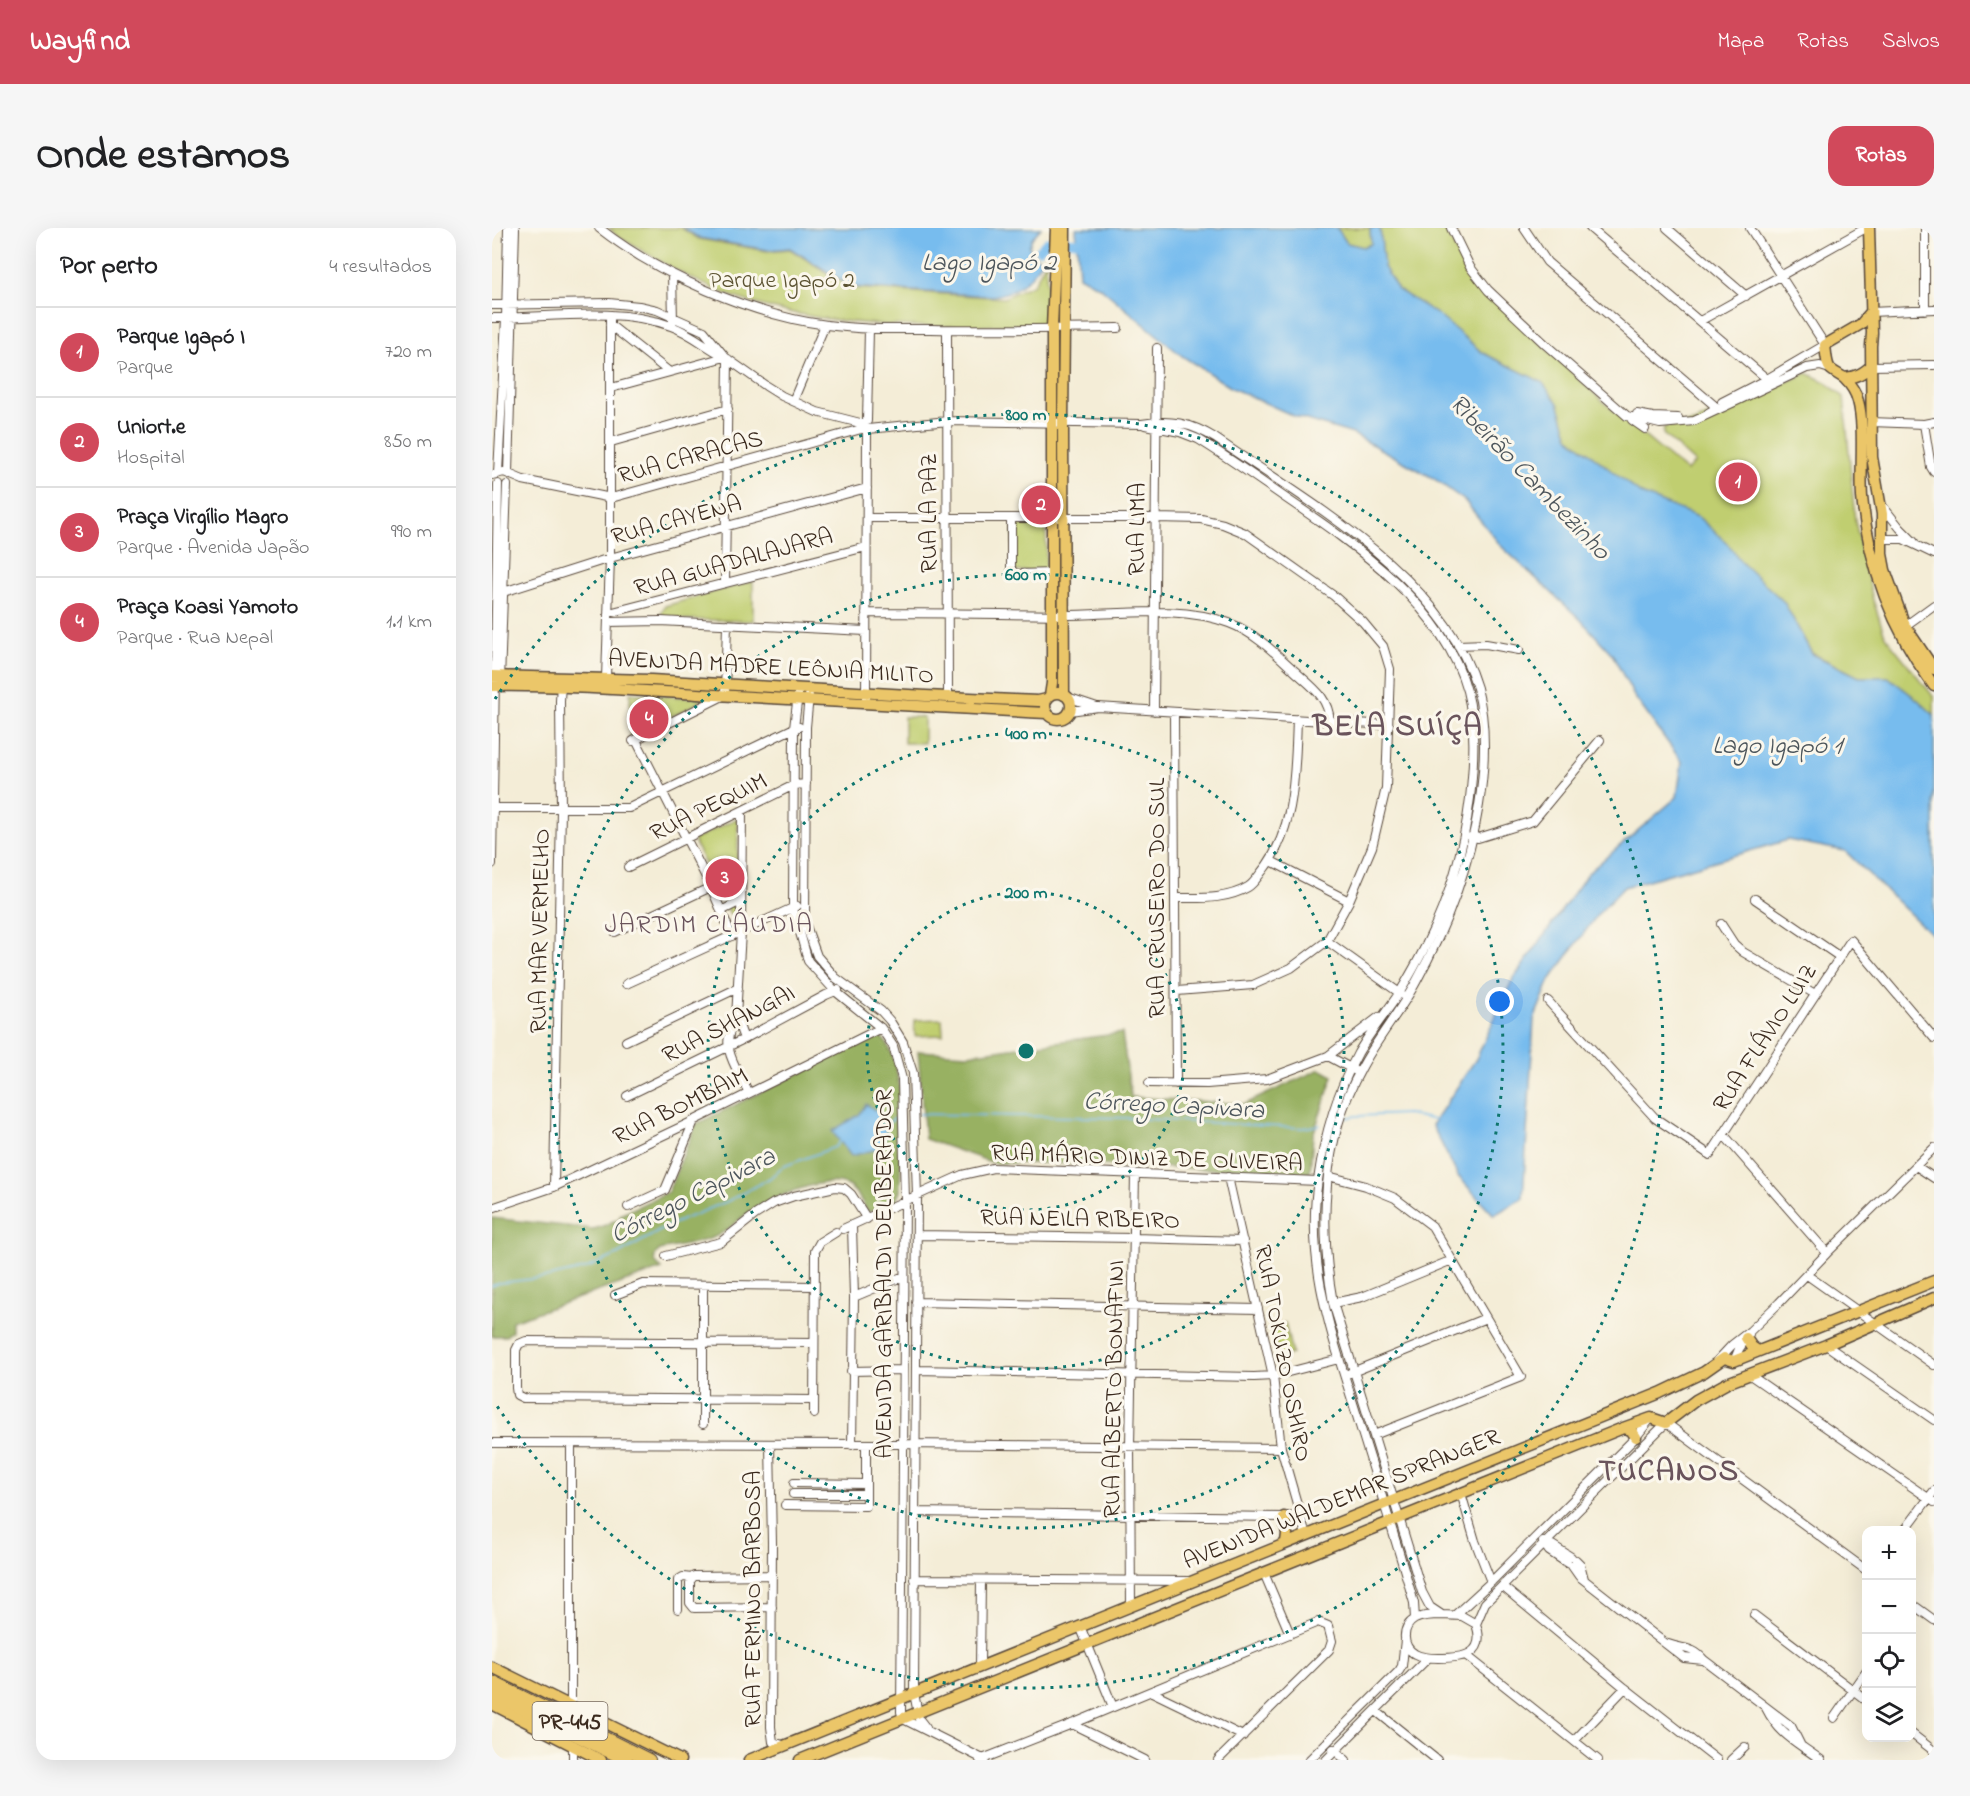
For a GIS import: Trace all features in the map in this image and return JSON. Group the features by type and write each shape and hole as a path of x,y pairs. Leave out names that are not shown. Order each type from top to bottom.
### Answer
{"highway":[{"name":"PR-445","path":"492,1682 649,1760"},
{"name":"PR-445","path":"492,1693 626,1760"}],"main road":[{"path":"1056,228 1052,329 1058,423"},
{"path":"1058,518 1053,573 1058,614 1065,696 1070,703 1070,711 1061,719 1053,718 1047,713 1045,706 1052,683 1058,614 1058,518 1058,423 1064,329 1065,228"},
{"path":"1867,228 1871,312 1872,458 1885,539 1882,554 1901,628 1934,669"},
{"path":"1871,312 1861,324 1825,345 1830,369 1844,378 1852,387 1858,400 1862,497 1876,574 1914,658 1934,686"},
{"path":"1847,332 1860,334 1870,346"},
{"path":"1844,378 1854,378 1871,366"},
{"path":"1867,530 1885,539"},
{"name":"AVENIDA MADRE LEÔNIA MILITO","path":"495,683 562,682 606,678 725,684 804,693 1047,713"},
{"name":"AVENIDA MADRE LEÔNIA MILITO","path":"562,682 725,695 804,693"},
{"path":"1049,697 1057,693 1065,696"},
{"name":"AVENIDA MADRE LEÔNIA MILITO","path":"866,698 948,697 1038,701 1049,697"},
{"name":"AVENIDA WALDEMAR SPRANGER","path":"749,1760 765,1758 783,1745 1660,1393 1704,1372 1724,1358 1734,1361 1933,1284"},
{"path":"1660,1393 1654,1402 1651,1418 1666,1423 1696,1400 1727,1383 1826,1345 1934,1298"},
{"path":"1748,1334 1752,1347 1758,1351"},
{"path":"1727,1383 1735,1370 1734,1361"},
{"name":"AVENIDA WALDEMAR SPRANGER","path":"800,1760 1651,1418"},
{"path":"1623,1428 1631,1430 1636,1437"},
{"path":"1284,1517 1286,1542"},
{"path":"492,1667 680,1760"},
{"name":"PR-445","path":"492,1704 573,1745"},
{"path":"573,1745 601,1760"}],"street":[{"path":"492,864 495,683 501,593 501,479 510,318 508,228"},
{"path":"510,305 515,228"},
{"path":"599,228 672,274 728,298 775,313 825,325 869,329 947,330 1118,328"},
{"path":"1451,228 1470,267 1488,290 1546,345 1628,416 1648,426 1694,421 1807,368 1820,366 1830,369"},
{"path":"1524,228 1547,262 1715,406"},
{"path":"1590,228 1767,379 1782,380"},
{"path":"1667,228 1746,296"},
{"path":"1648,426 1699,414 1767,379 1825,345 1783,276 1750,228"},
{"path":"1700,321 1867,228"},
{"path":"1871,312 1929,310 1925,228"},
{"path":"672,274 673,322"},
{"path":"492,305 631,304 649,308 673,322"},
{"path":"606,678 611,498 610,315"},
{"path":"492,318 610,315 637,316 673,322 704,331 727,358 766,386 793,401 817,412 867,425"},
{"path":"793,401 825,325"},
{"path":"610,326 668,371"},
{"path":"866,698 869,329"},
{"name":"RUA LA PAZ","path":"947,330 948,697"},
{"name":"RUA LIMA","path":"1154,711 1157,348"},
{"path":"611,387 727,358"},
{"path":"725,582 727,358"},
{"path":"1871,366 1934,365"},
{"path":"1615,403 1637,414 1678,418"},
{"path":"1694,421 1711,412 1715,406"},
{"path":"611,442 728,409"},
{"name":"RUA CARACAS","path":"501,479 523,480 611,498 867,425 948,421 1142,424 1181,427 1289,494"},
{"path":"1871,422 1924,424 1934,422"},
{"path":"1924,424 1931,467 1934,472"},
{"name":"RUA CAYENA","path":"501,593 610,558 867,488"},
{"path":"1289,494 1352,532 1401,574 1442,621 1458,645 1476,687 1483,722 1481,793 1474,838 1465,851 1444,916 1426,944 1403,995 1355,1070 1332,1117 1324,1143 1318,1181 1315,1226 1319,1284 1344,1375 1426,1602 1442,1615"},
{"path":"1289,494 1366,554 1424,613 1446,643 1467,690 1474,732 1472,780 1464,836 1465,851"},
{"path":"1880,502 1889,516 1917,544"},
{"path":"1885,539 1893,531 1889,516"},
{"path":"867,518 1156,518 1201,519 1223,524 1245,533 1334,596 1363,622 1383,646 1390,669 1386,788 1372,847 1349,901 1327,941 1291,968 1252,985 1214,990 1177,991"},
{"path":"1011,518 1011,568 1013,573 1053,573"},
{"path":"1885,539 1903,539 1934,554"},
{"name":"RUA GUADALAJARA","path":"609,617 725,582 866,546"},
{"path":"1394,582 1401,574"},
{"path":"658,601 657,612 660,621"},
{"path":"1901,628 1934,605"},
{"path":"866,613 1184,613 1207,616 1231,624 1265,644 1320,695 1329,708 1330,721"},
{"path":"609,617 866,632"},
{"path":"727,624 725,695 634,741 663,791 721,911 736,934"},
{"path":"1458,645 1486,644 1519,650"},
{"name":"RUA MAR VERMELHO","path":"554,1187 562,682"},
{"path":"1467,690 1476,687"},
{"name":"AVENIDA GARIBALDI DELIBERADOR","path":"804,693 806,727 805,922 817,956 836,978 881,1011 890,1021 903,1042 913,1073 917,1196 914,1693 922,1725 930,1733"},
{"name":"AVENIDA GARIBALDI DELIBERADOR","path":"804,693 794,728 793,908 808,961 835,991 881,1028 892,1046 900,1068 903,1089 904,1276 900,1699 903,1719"},
{"path":"1065,696 1098,707"},
{"path":"1070,711 1098,707 1389,725"},
{"name":"RUA CRUSEIRO DO SUL","path":"1174,713 1176,1084"},
{"path":"1176,898 1221,897 1249,887 1271,861 1285,826 1294,788 1297,720"},
{"path":"494,808 628,808 794,728 806,727"},
{"path":"1464,836 1474,838 1533,821 1600,740"},
{"name":"RUA PEQUIM","path":"628,867 794,785 806,784"},
{"path":"742,811 741,901 736,934 738,988 736,1017 727,1037 727,1048 749,1093"},
{"path":"1271,861 1349,901"},
{"path":"615,932 711,887"},
{"path":"1755,899 1840,957"},
{"path":"721,911 741,901"},
{"path":"626,984 804,902"},
{"path":"1721,924 1734,944 1743,952 1815,994"},
{"name":"RUA FLÁVIO LUIZ","path":"1548,1000 1655,1118 1710,1155 1851,940 1934,1038"},
{"path":"1327,941 1403,995"},
{"path":"626,1041 738,988"},
{"name":"RUA SHANGAI","path":"627,1096 727,1048 835,991 848,988"},
{"path":"1149,1083 1207,1084 1267,1079 1328,1056 1403,995"},
{"path":"1386,1011 1358,1054 1332,1148 1325,1227 1326,1255 1333,1303 1374,1435 1389,1502"},
{"path":"736,1017 744,1039"},
{"name":"RUA BOMBAIM","path":"492,1208 554,1187 694,1121 881,1028"},
{"path":"892,1046 903,1042"},
{"path":"1328,1056 1355,1070"},
{"path":"628,1207 665,1190 694,1121"},
{"path":"1724,1135 1827,1253"},
{"path":"1716,1362 1732,1345 1748,1334 1934,1148"},
{"path":"1916,1166 1934,1178"},
{"name":"RUA MÁRIO DINIZ DE OLIVEIRA","path":"814,1414 816,1247 820,1242 844,1229 962,1175 993,1168 1318,1181"},
{"name":"RUA ALBERTO BONAFINI","path":"1131,1606 1130,1446 1135,1174"},
{"path":"1328,1176 1366,1186 1395,1198 1432,1227 1521,1377 1374,1435"},
{"name":"RUA TOKUZO OSHIRO","path":"1228,1177 1273,1376 1281,1448 1306,1535"},
{"path":"666,1256 721,1242 774,1203 835,1187 843,1188 851,1194 867,1219"},
{"path":"844,1229 854,1297 852,1445"},
{"name":"RUA NEILA RIBEIRO","path":"917,1235 1243,1242"},
{"path":"1333,1303 1362,1297 1452,1260"},
{"path":"1807,1275 1934,1365"},
{"path":"854,1297 904,1276"},
{"path":"615,1294 643,1284 814,1286"},
{"path":"703,1424 704,1285"},
{"path":"916,1302 1258,1309"},
{"path":"1344,1375 1486,1318"},
{"path":"1734,1361 1748,1334"},
{"path":"814,1343 526,1341 519,1344 516,1350 517,1395 523,1398 814,1400"},
{"path":"1826,1345 1934,1420"},
{"path":"917,1370 1132,1376 1273,1376 1339,1359"},
{"path":"852,1371 902,1370"},
{"path":"1750,1375 1932,1497 1908,1526"},
{"path":"1454,1616 1636,1437 1651,1418"},
{"path":"1405,1640 1410,1651 1420,1657 1467,1656 1474,1652 1479,1638 1476,1624 1485,1603 1666,1423 1862,1567"},
{"path":"492,1443 1281,1448"},
{"path":"571,1706 572,1444"},
{"path":"785,1505 866,1506 866,1444"},
{"name":"RUA FERMINO BARBOSA","path":"770,1445 771,1737 773,1742 783,1745"},
{"path":"794,1484 866,1484"},
{"path":"1461,1493 1475,1541 1491,1582"},
{"path":"792,1494 866,1494"},
{"path":"915,1512 1131,1513 1284,1517 1299,1514"},
{"path":"1395,1520 1414,1603 1415,1619"},
{"path":"1536,1537 1545,1544 1547,1549 1574,1563 1584,1579 1668,1644 1704,1660 1766,1708 1800,1744 1821,1760"},
{"path":"1264,1573 1290,1634"},
{"path":"678,1610 678,1580 683,1577 772,1575"},
{"path":"692,1578 690,1603 694,1608 772,1607"},
{"path":"914,1579 1193,1581"},
{"path":"980,1666 981,1580"},
{"path":"1502,1586 1624,1688 1717,1760"},
{"path":"1916,1609 1934,1620"},
{"path":"1309,1760 1399,1671 1402,1666 1407,1627 1415,1619 1442,1615 1467,1618 1476,1624"},
{"path":"1754,1615 1862,1697"},
{"path":"903,1719 982,1760 1318,1622 1328,1626 1332,1641 1329,1650 1218,1760"},
{"path":"1080,1626 1113,1707"},
{"path":"1467,1656 1598,1760"},
{"path":"1326,1760 1428,1658"},
{"path":"1834,1718 1862,1678"},
{"path":"1574,1741 1624,1688"},
{"path":"1152,1692 1242,1736"},
{"path":"1376,1711 1437,1760"},
{"path":"1072,1724 1145,1760"},
{"path":"1916,1737 1934,1750"},
{"path":"1326,1743 1346,1760"},
{"path":"573,1745 573,1760"},
{"path":"1731,1760 1745,1747"}],"green space":[{"name":"Parque Igapó 2","path":"609,228 681,228 699,239 767,251 790,249 851,288 1004,298 1034,284 1046,261 1048,322 1044,324 929,326 890,325 814,317 777,309 724,293 677,270 617,236"},
{"path":"1337,228 1370,228 1371,244 1364,247 1347,243"},
{"path":"1380,228 1445,228 1467,274 1600,399 1686,471 1695,463 1663,434 1664,427 1694,422 1807,373 1825,382 1844,397 1855,521 1873,600 1885,636 1934,697 1934,715 1888,677 1859,677 1812,653 1784,602 1743,564 1726,542 1698,517 1641,494 1569,437 1558,403 1542,382 1483,353 1437,314 1398,290 1384,267"},
{"path":"1013,525 1046,525 1046,572 1013,571"},
{"path":"753,581 753,621 667,619 661,613 665,606"},
{"path":"630,693 706,699 630,737"},
{"path":"904,717 924,717 924,743 904,743"},
{"path":"738,818 737,915 733,920 693,840"},
{"path":"942,1019 943,1035 915,1036 914,1020"},
{"path":"1122,1033 1131,1097 1245,1104 1320,1069 1333,1076 1313,1135 1310,1173 994,1163 925,1139 918,1051 968,1054"},
{"path":"878,1035 888,1046 895,1062 899,1084 901,1155 900,1191 896,1201 869,1212 851,1188 838,1183 812,1185 782,1195 744,1216 719,1235 695,1243 660,1250 655,1255 655,1260 662,1269 512,1321 512,1331 506,1336 492,1336 492,1218 593,1229 620,1218 620,1215 668,1192 696,1124"},
{"path":"1285,1323 1292,1354 1279,1357 1272,1325"}],"water":[{"name":"Lago Igapó 2","path":"683,228 1041,228 1032,238 1029,247 1041,261 1022,285 993,296 852,287 790,248 768,250 699,238"},
{"name":"Lago Igapó 1","path":"1076,228 1337,228 1347,243 1363,247 1371,244 1370,228 1380,228 1384,267 1398,290 1437,314 1483,353 1542,382 1558,403 1569,437 1641,494 1698,517 1726,542 1743,564 1784,602 1812,654 1859,677 1888,677 1934,715 1934,937 1845,851 1788,840 1624,887 1597,915 1550,980 1534,1019 1523,1198 1494,1215 1458,1176 1432,1125 1476,1059 1512,981 1588,873 1677,797 1682,762 1634,696 1612,654 1579,618 1502,547 1465,501 1433,478 1353,434 1294,416 1232,388 1182,356 1101,288 1079,276"},
{"path":"866,1104 885,1117 886,1137 881,1148 851,1156 832,1131 859,1115"}],"waterway":[{"name":"Ribeirão Cambezinho","path":"1039,250 1047,242 1059,240 1087,243"},
{"name":"Córrego Capivara","path":"919,1114 1128,1118 1303,1128 1320,1125"},
{"name":"Córrego Capivara","path":"1346,1118 1408,1114 1434,1120"},
{"name":"Córrego Capivara","path":"884,1125 898,1117"},
{"name":"Córrego Capivara","path":"492,1286 585,1269 617,1255 670,1225 728,1201 770,1178 782,1167 835,1147 841,1140"}],"place":[{"name":"Parque Igapó I","path":"1738,482"},
{"name":"Uniort.e","path":"1041,505"},
{"name":"Praça Koasi Yamoto","path":"649,719"},
{"name":"Praça Virgílio Magro","path":"725,878"}],"district":[{"name":"BELA SUÍÇA","path":"1398,725"},
{"name":"JARDIM CLÁUDIA","path":"709,923"},
{"name":"TUCANOS","path":"1669,1470"}]}
